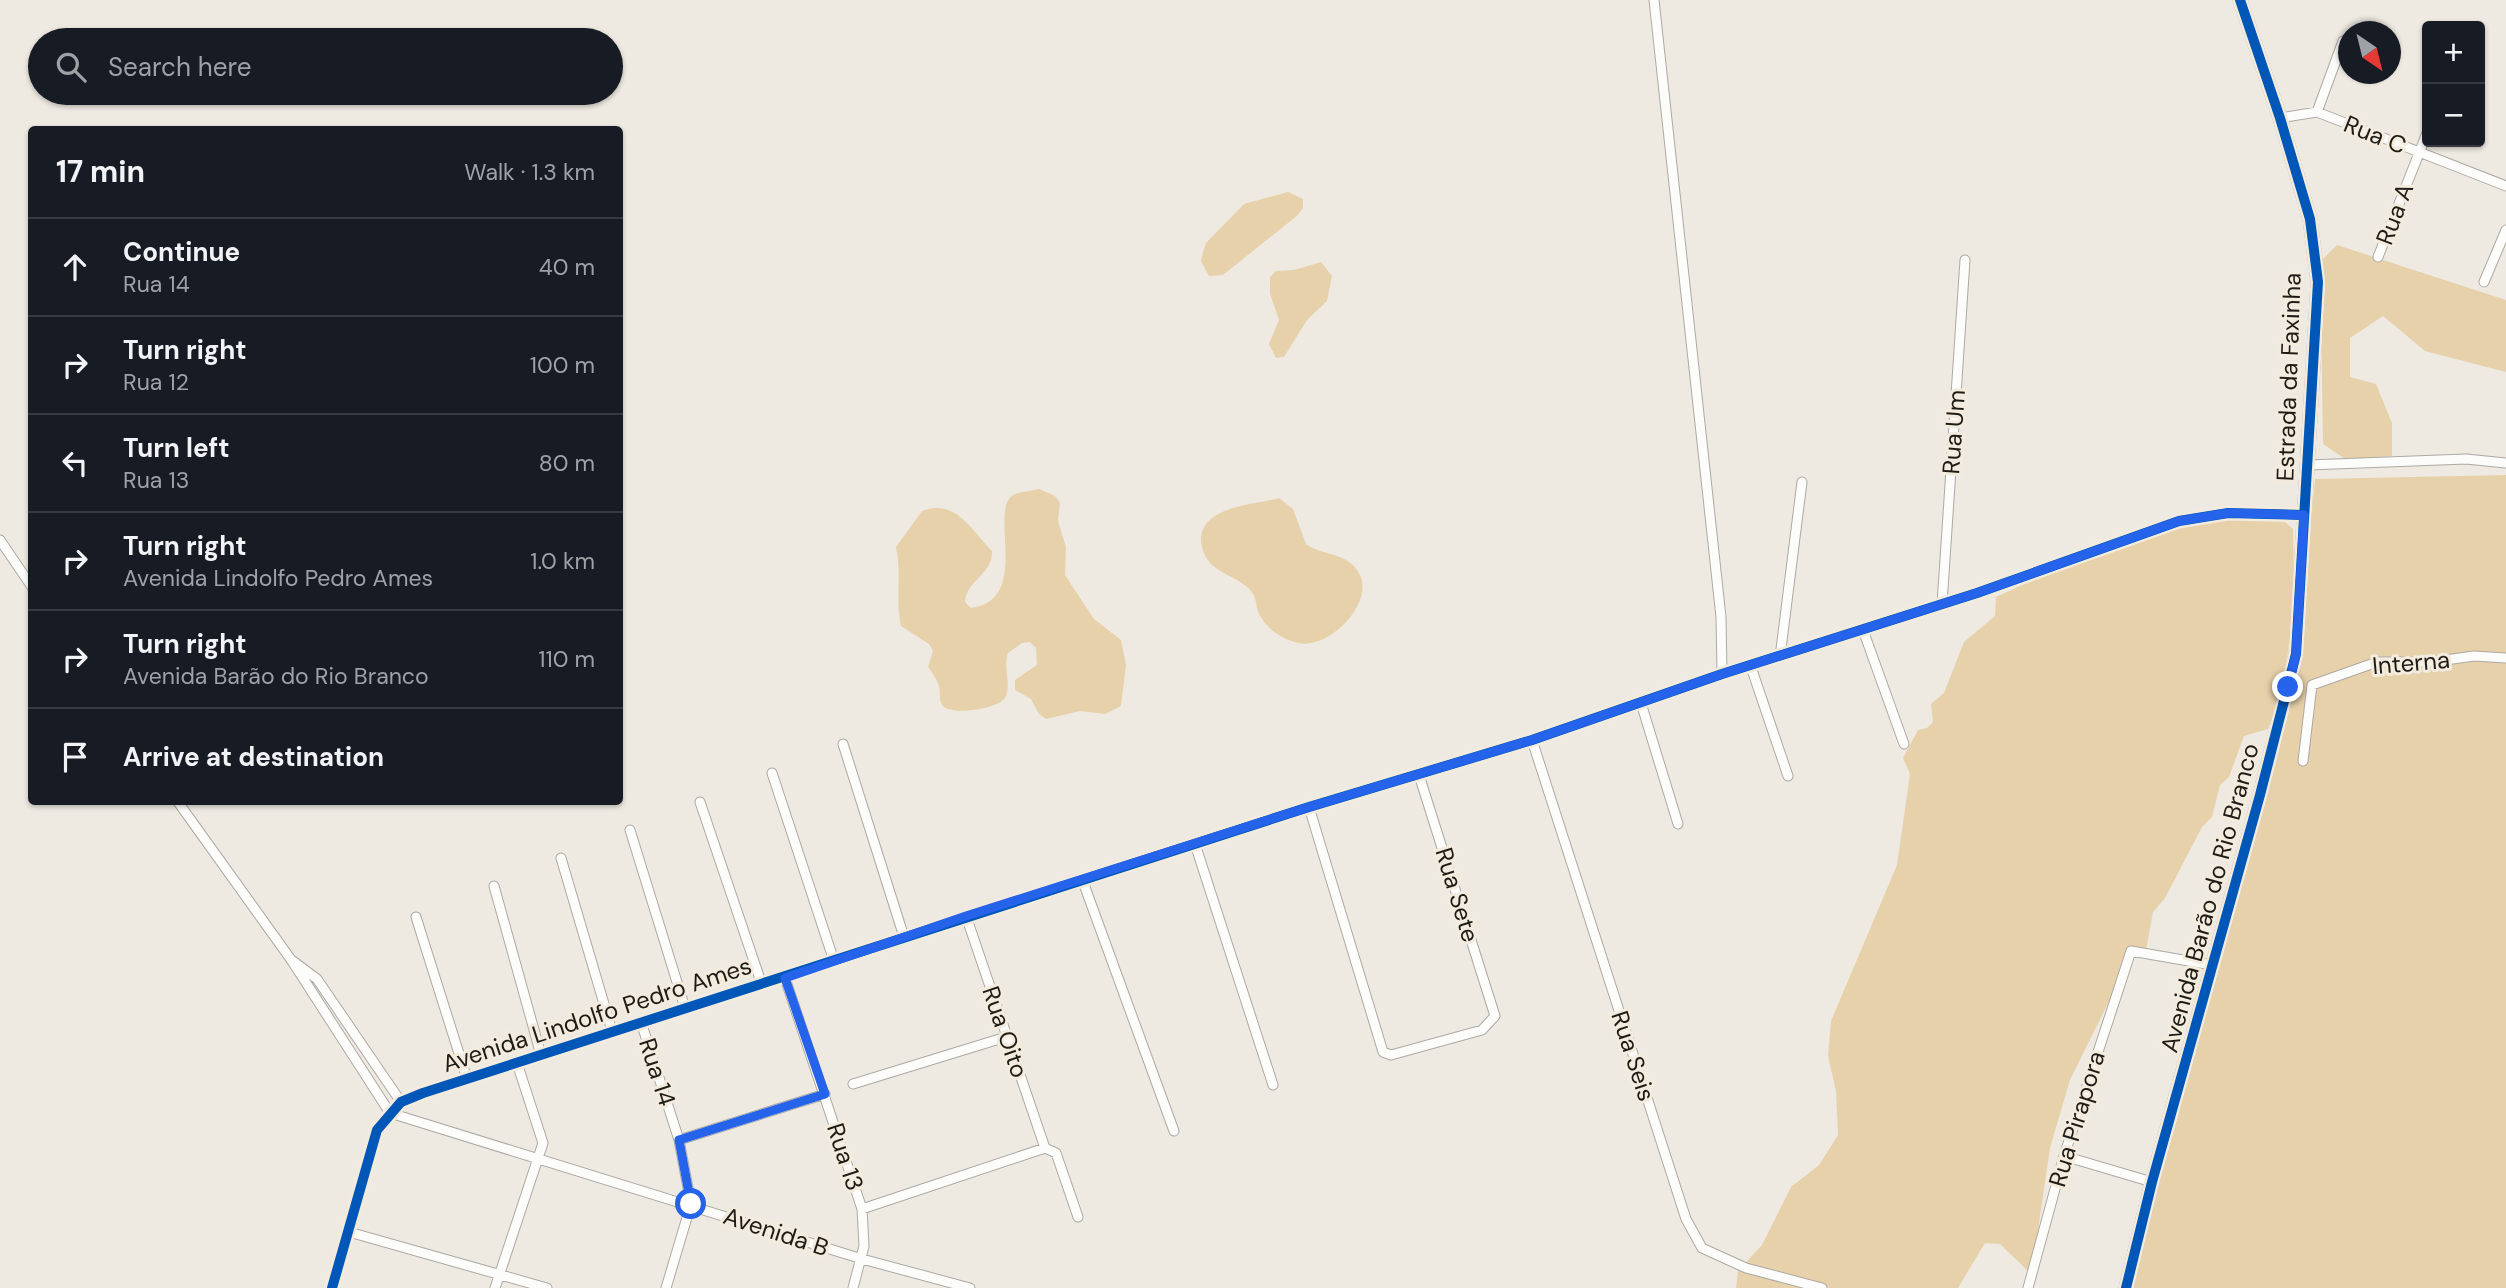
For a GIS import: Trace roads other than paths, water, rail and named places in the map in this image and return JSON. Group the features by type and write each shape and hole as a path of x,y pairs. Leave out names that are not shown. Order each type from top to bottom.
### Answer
{"street":[{"path":"1654,0 1721,617 1722,674"},
{"name":"Estrada da Faxinha","path":"2240,0 2280,118 2310,219 2318,282 2304,515"},
{"path":"2318,112 2338,55"},
{"name":"Rua C","path":"2280,118 2318,112 2506,186"},
{"name":"Rua A","path":"2378,257 2422,146"},
{"path":"2484,282 2506,230"},
{"name":"Rua Um","path":"1942,604 1965,260"},
{"path":"2308,465 2466,459 2506,463"},
{"path":"1780,657 1802,482"},
{"name":"Avenida Lindolfo Pedro Ames","path":"332,1288 377,1130 401,1102 612,1031 785,978 966,916 1309,807 1532,740 1722,674 1751,667 1942,604 2179,521 2228,513 2304,515"},
{"name":"Avenida Barão do Rio Branco","path":"2126,1288 2152,1182 2296,654 2304,515"},
{"path":"0,540 28,581"},
{"path":"1863,630 1904,744"},
{"name":"Interna","path":"2303,761 2312,685 2377,662 2431,662 2474,656 2506,658"},
{"path":"1751,667 1788,776"},
{"path":"1641,704 1678,824"},
{"name":"Rua Seis","path":"1532,740 1686,1219 1702,1248 1746,1268 1822,1288"},
{"path":"843,744 904,937"},
{"path":"772,773 834,961"},
{"name":"Rua Sete","path":"1309,807 1382,1052 1391,1055 1482,1030 1495,1016 1419,775"},
{"path":"700,802 762,985"},
{"path":"180,805 292,961 390,1114"},
{"path":"630,830 685,1008"},
{"path":"1195,844 1273,1085"},
{"path":"561,858 612,1031"},
{"path":"1082,879 1174,1131"},
{"path":"494,886 541,1055"},
{"name":"Rua Oito","path":"966,916 1045,1148 1056,1153 1078,1217"},
{"path":"416,917 467,1079"},
{"name":"Rua Pirapora","path":"2028,1288 2064,1156 2132,951 2212,965"},
{"path":"292,961 317,979 401,1102"},
{"name":"Rua 13","path":"785,978 862,1209 862,1259 853,1288"},
{"name":"Rua 14","path":"641,1022 679,1140 691,1204"},
{"path":"853,1084 1006,1037"},
{"path":"495,1288 540,1159 543,1143 517,1063"},
{"path":"679,1140 825,1094"},
{"name":"Avenida B","path":"390,1114 691,1204 862,1259"},
{"path":"862,1209 1045,1148"},
{"path":"2064,1156 2152,1182"},
{"path":"666,1288 691,1204"},
{"path":"349,1231 547,1288"},
{"path":"862,1259 970,1288"}]}
